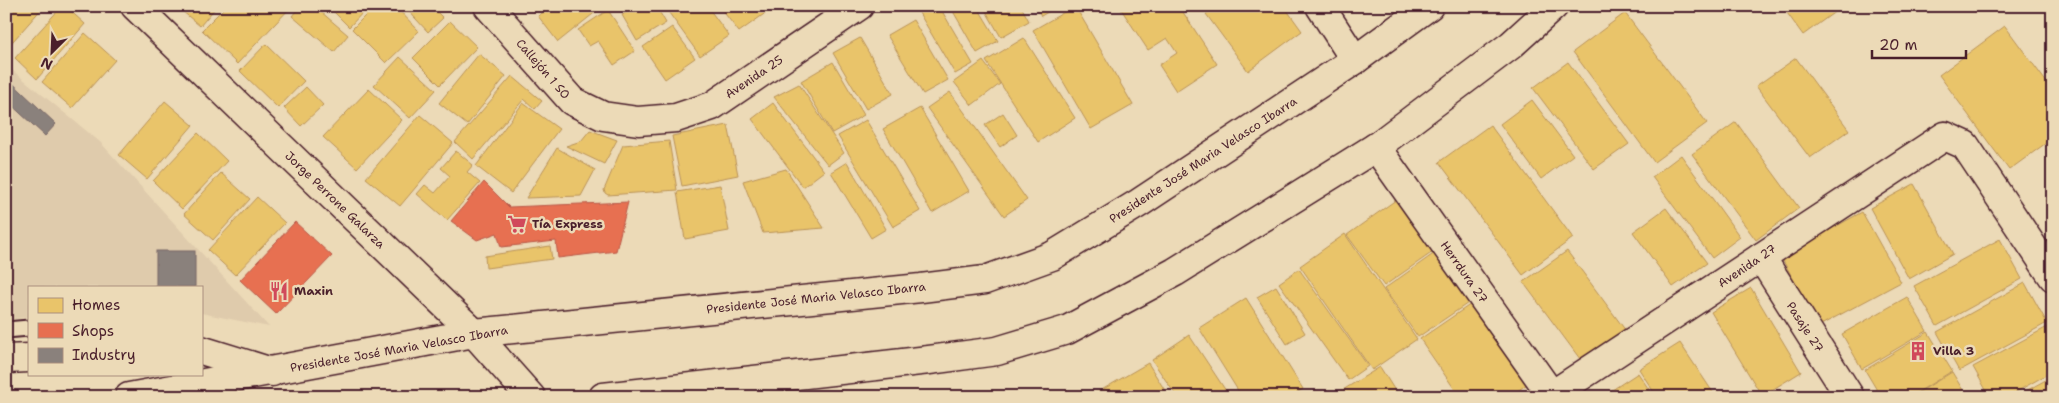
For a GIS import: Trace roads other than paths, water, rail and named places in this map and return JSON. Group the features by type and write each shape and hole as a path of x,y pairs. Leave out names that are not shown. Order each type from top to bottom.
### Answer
{"main road":[{"name":"Jorge Perrone Galarza","path":"135,6 474,333 531,397"},
{"name":"Callejón 1 SO","path":"488,6 572,101 603,116 638,122"},
{"name":"Avenida 25","path":"638,122 676,118 712,106 859,6"},
{"path":"1320,6 1356,60"},
{"name":"Presidente José Maria Velasco Ibarra","path":"129,397 272,372 474,333 984,280 1052,256 1139,203 1356,60 1429,6"},
{"path":"603,397 996,351 1067,330 1175,272 1376,147 1511,45 1554,6"},
{"name":"Avenida 27","path":"1552,396 1946,136 1965,145 2053,277"},
{"name":"Herrdura 27","path":"1376,147 1552,396"},
{"name":"Pasaje 27","path":"1761,257 1850,397"},
{"path":"202,350 272,372"},
{"path":"6,359 28,358"}],"lane":[{"path":"6,330 28,328"}],"place":[{"name":"Tía Express","path":"517,224"},
{"name":"Maxin","path":"279,291"},
{"name":"Villa 3","path":"1918,351"}]}
